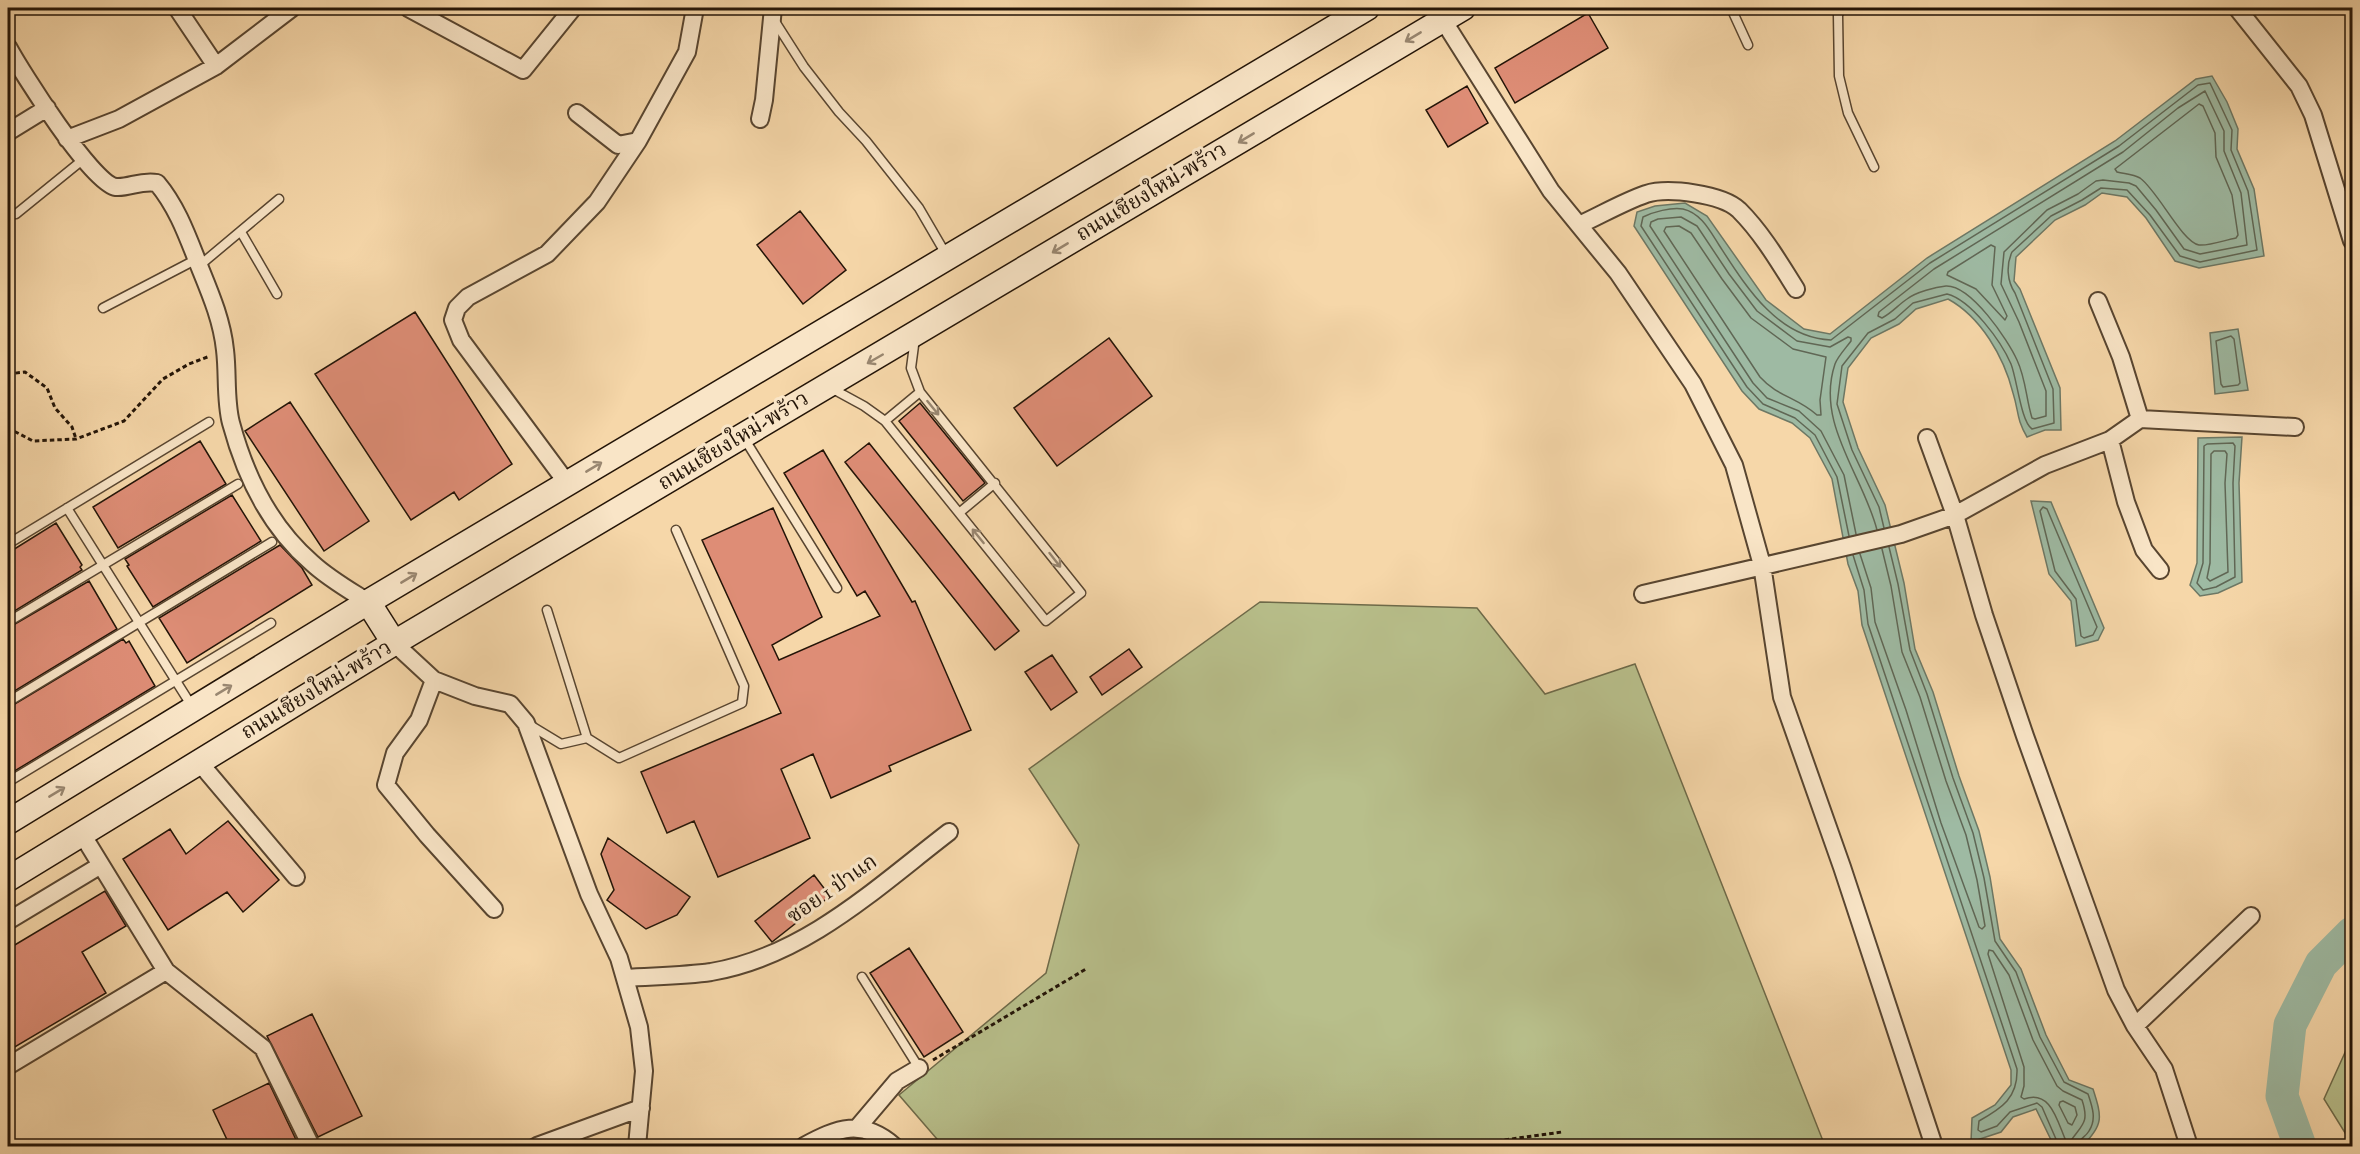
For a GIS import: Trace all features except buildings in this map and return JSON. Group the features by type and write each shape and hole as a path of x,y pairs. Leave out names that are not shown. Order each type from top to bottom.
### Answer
{"main road":[{"path":"8,822 368,602 1367,8"},
{"name":"ถนนเชียงใหม่-พร้าว","path":"8,879 394,643 1453,14"},
{"path":"368,602 394,643"}],"street":[{"path":"177,8 216,66"},
{"path":"67,139 120,119 216,66 292,8"},
{"path":"408,8 523,70 573,8"},
{"path":"567,483 461,340 453,320 456,308 468,297 547,254 597,202 638,141 687,52 695,8"},
{"path":"2237,8 2299,86 2313,115 2352,242"},
{"path":"760,119 764,100 772,12"},
{"path":"1453,14 1551,191 1618,273 1693,384 1734,465 1762,565 1782,697 1842,867 1934,1146"},
{"path":"8,47 67,139 104,180 116,187 145,181 157,183 170,200 220,318 231,420 242,458 260,498 283,532 311,563 368,602"},
{"path":"8,132 47,108"},
{"path":"577,113 618,145 638,141"},
{"path":"1579,225 1647,194 1671,191 1710,197 1737,208 1763,238 1796,289"},
{"path":"2098,301 2121,357 2140,419"},
{"path":"1643,594 1762,565 1838,550 1901,534 1955,515 2045,465 2110,441 2140,419 2295,427"},
{"path":"1927,438 1955,515 1984,615 2025,736 2116,990 2135,1026 2164,1069 2189,1146"},
{"path":"2110,441 2126,502 2144,550 2160,570"},
{"path":"394,643 434,680 475,696 510,704 526,723 589,894 619,958 639,1027 644,1071 637,1146"},
{"path":"434,680 419,720 395,753 386,785 427,835 494,909"},
{"path":"199,762 296,877"},
{"name":"ซอย 1 ป่าแก","path":"625,978 711,972 756,960 796,944 828,925 950,832"},
{"path":"82,834 166,971 263,1048 310,1146"},
{"path":"8,921 100,865"},
{"path":"2135,1026 2251,916"},
{"path":"8,1066 166,971"},
{"path":"858,1127 897,1081 919,1068"},
{"path":"537,1146 641,1108"},
{"path":"804,1146 830,1132 858,1127 888,1142"}],"lane":[{"path":"1731,8 1748,45"},
{"path":"1837,10 1839,76 1848,113 1874,167"},
{"path":"772,12 804,68 919,208 948,257"},
{"path":"16,214 85,158"},
{"path":"102,308 198,263 241,232 279,199"},
{"path":"241,232 277,294"},
{"path":"828,386 885,421 1046,621 1081,593 920,392 911,368 915,335"},
{"path":"885,421 920,392"},
{"path":"8,544 209,422"},
{"path":"743,436 837,588"},
{"path":"959,513 995,483"},
{"path":"8,622 238,484"},
{"path":"67,508 193,709"},
{"path":"548,610 587,738 619,758 741,703 744,686 676,530"},
{"path":"8,702 272,542"},
{"path":"8,782 271,623"},
{"path":"526,723 561,744 587,738"},
{"path":"862,977 919,1068"}],"path":[{"path":"8,428 33,441 76,439 124,421 164,379 189,364 225,350"},
{"path":"8,374 25,372 47,388 55,408 72,427 76,439"},
{"path":"919,1068 1086,969"},
{"path":"1460,1146 1562,1132"}],"green space":[{"path":"1260,602 1477,608 1545,694 1635,664 1825,1146 943,1146 899,1095 1046,973 1079,845 1029,769"},
{"path":"2352,1037 2352,1144 2324,1099"}],"water":[{"path":"2212,76 2227,102 2238,129 2237,149 2254,189 2264,256 2199,268 2175,261 2146,218 2127,197 2102,193 2085,205 2055,220 2016,257 2014,281 2020,289 2060,388 2061,430 2045,430 2027,437 2019,420 2009,379 1990,339 1971,316 1948,299 1916,309 1899,324 1871,338 1848,368 1843,402 1858,448 1885,505 1904,583 1915,649 1933,692 1979,831 1990,877 2000,939 2021,969 2046,1035 2069,1080 2093,1089 2098,1107 2098,1126 2082,1146 2054,1146 2036,1109 2013,1117 2001,1132 1971,1142 1972,1118 1995,1105 2011,1085 2011,1070 1862,625 1858,591 1848,564 1832,479 1810,438 1792,423 1759,409 1742,391 1634,226 1637,212 1655,206 1685,203 1707,216 1766,300 1804,329 1830,334 1927,258 2115,141 2196,79"},
{"path":"2238,329 2248,390 2215,394 2210,333"},
{"path":"2242,437 2239,483 2242,582 2218,593 2200,596 2190,585 2197,563 2198,438"},
{"path":"2031,501 2051,502 2104,628 2098,640 2076,646 2071,601 2049,574"}],"waterway":[{"path":"2300,1146 2282,1096 2290,1025 2321,964 2352,933"}]}
